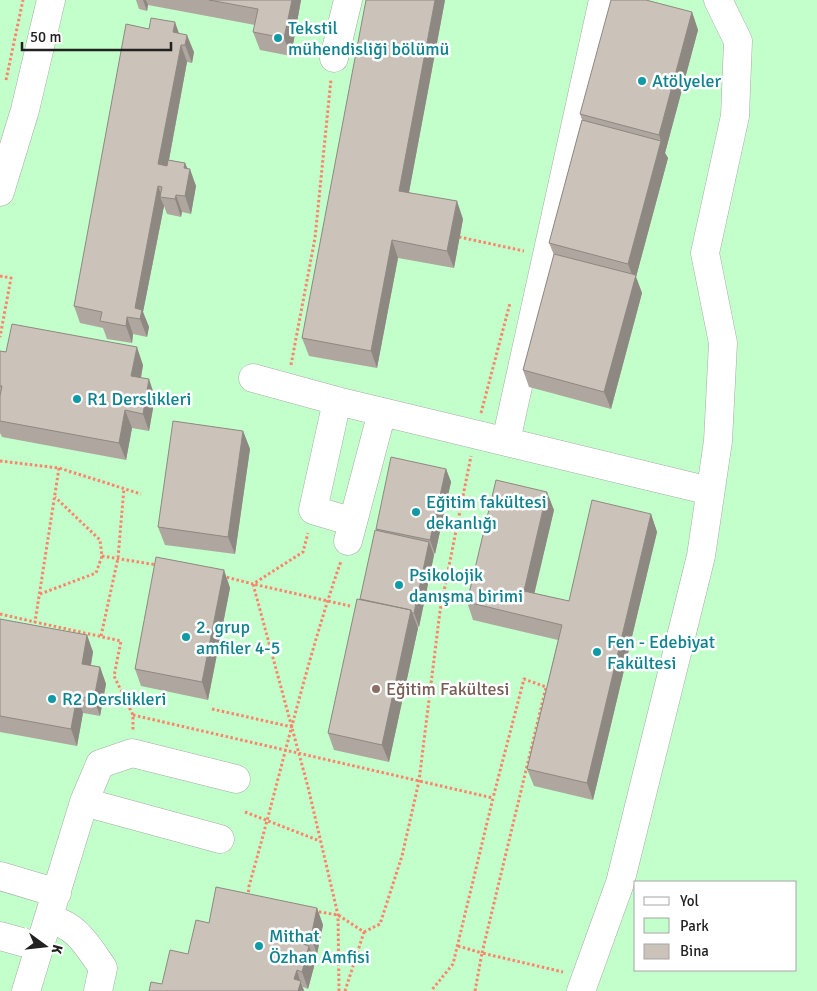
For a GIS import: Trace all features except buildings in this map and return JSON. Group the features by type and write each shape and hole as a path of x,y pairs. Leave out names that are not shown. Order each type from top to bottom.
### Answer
{"street":[{"path":"0,192 25,110 51,0"},
{"path":"334,58 348,0"},
{"path":"506,441 603,0"},
{"path":"574,982 620,883 701,556 718,441 723,343 705,254 734,116 738,41 718,0"},
{"path":"253,378 337,401 710,491"},
{"path":"337,401 313,510 350,532 382,412"},
{"path":"26,991 84,802 100,764 132,753 236,779"},
{"path":"84,802 220,839"},
{"path":"0,876 57,893"},
{"path":"48,920 56,920 78,934 103,968 98,991"},
{"path":"0,936 40,947"}],"path":[{"path":"4,88 22,0"},
{"path":"286,387 315,238 334,58"},
{"path":"460,237 524,251 522,259"},
{"path":"0,276 11,278 0,337"},
{"path":"345,991 364,932 380,924 402,856 419,782 440,611 460,503 476,433 511,300"},
{"path":"0,461 60,468 141,494"},
{"path":"35,622 60,468"},
{"path":"101,636 118,558 124,488"},
{"path":"40,594 96,573 102,556 100,540 55,497"},
{"path":"253,584 303,552 313,510"},
{"path":"257,899 248,897 249,886 327,601 350,532"},
{"path":"102,556 165,566"},
{"path":"212,574 350,606"},
{"path":"253,584 299,754 338,915 339,991"},
{"path":"0,614 122,640 114,676 133,716 132,753"},
{"path":"431,991 453,964 524,679 546,687 474,991"},
{"path":"212,708 292,727"},
{"path":"133,716 493,798"},
{"path":"245,812 320,842"},
{"path":"311,910 338,915 364,932"},
{"path":"458,946 574,982"}],"green space":[{"path":"0,0 817,0 817,991 0,991"}],"place":[{"name":"Tekstil mühendisliği bölümü","path":"278,38"},
{"name":"Atölyeler","path":"642,81"},
{"name":"R1 Derslikleri","path":"77,399"},
{"name":"Eğitim fakültesi dekanlığı","path":"416,512"},
{"name":"Psikolojik danışma birimi","path":"399,585"},
{"name":"2. grup amfiler 4-5","path":"186,637"},
{"name":"Fen - Edebiyat Fakültesi","path":"597,652"},
{"name":"Eğitim Fakültesi","path":"376,689"},
{"name":"R2 Derslikleri","path":"52,699"},
{"name":"Mithat Özhan Amfisi","path":"259,946"}]}
